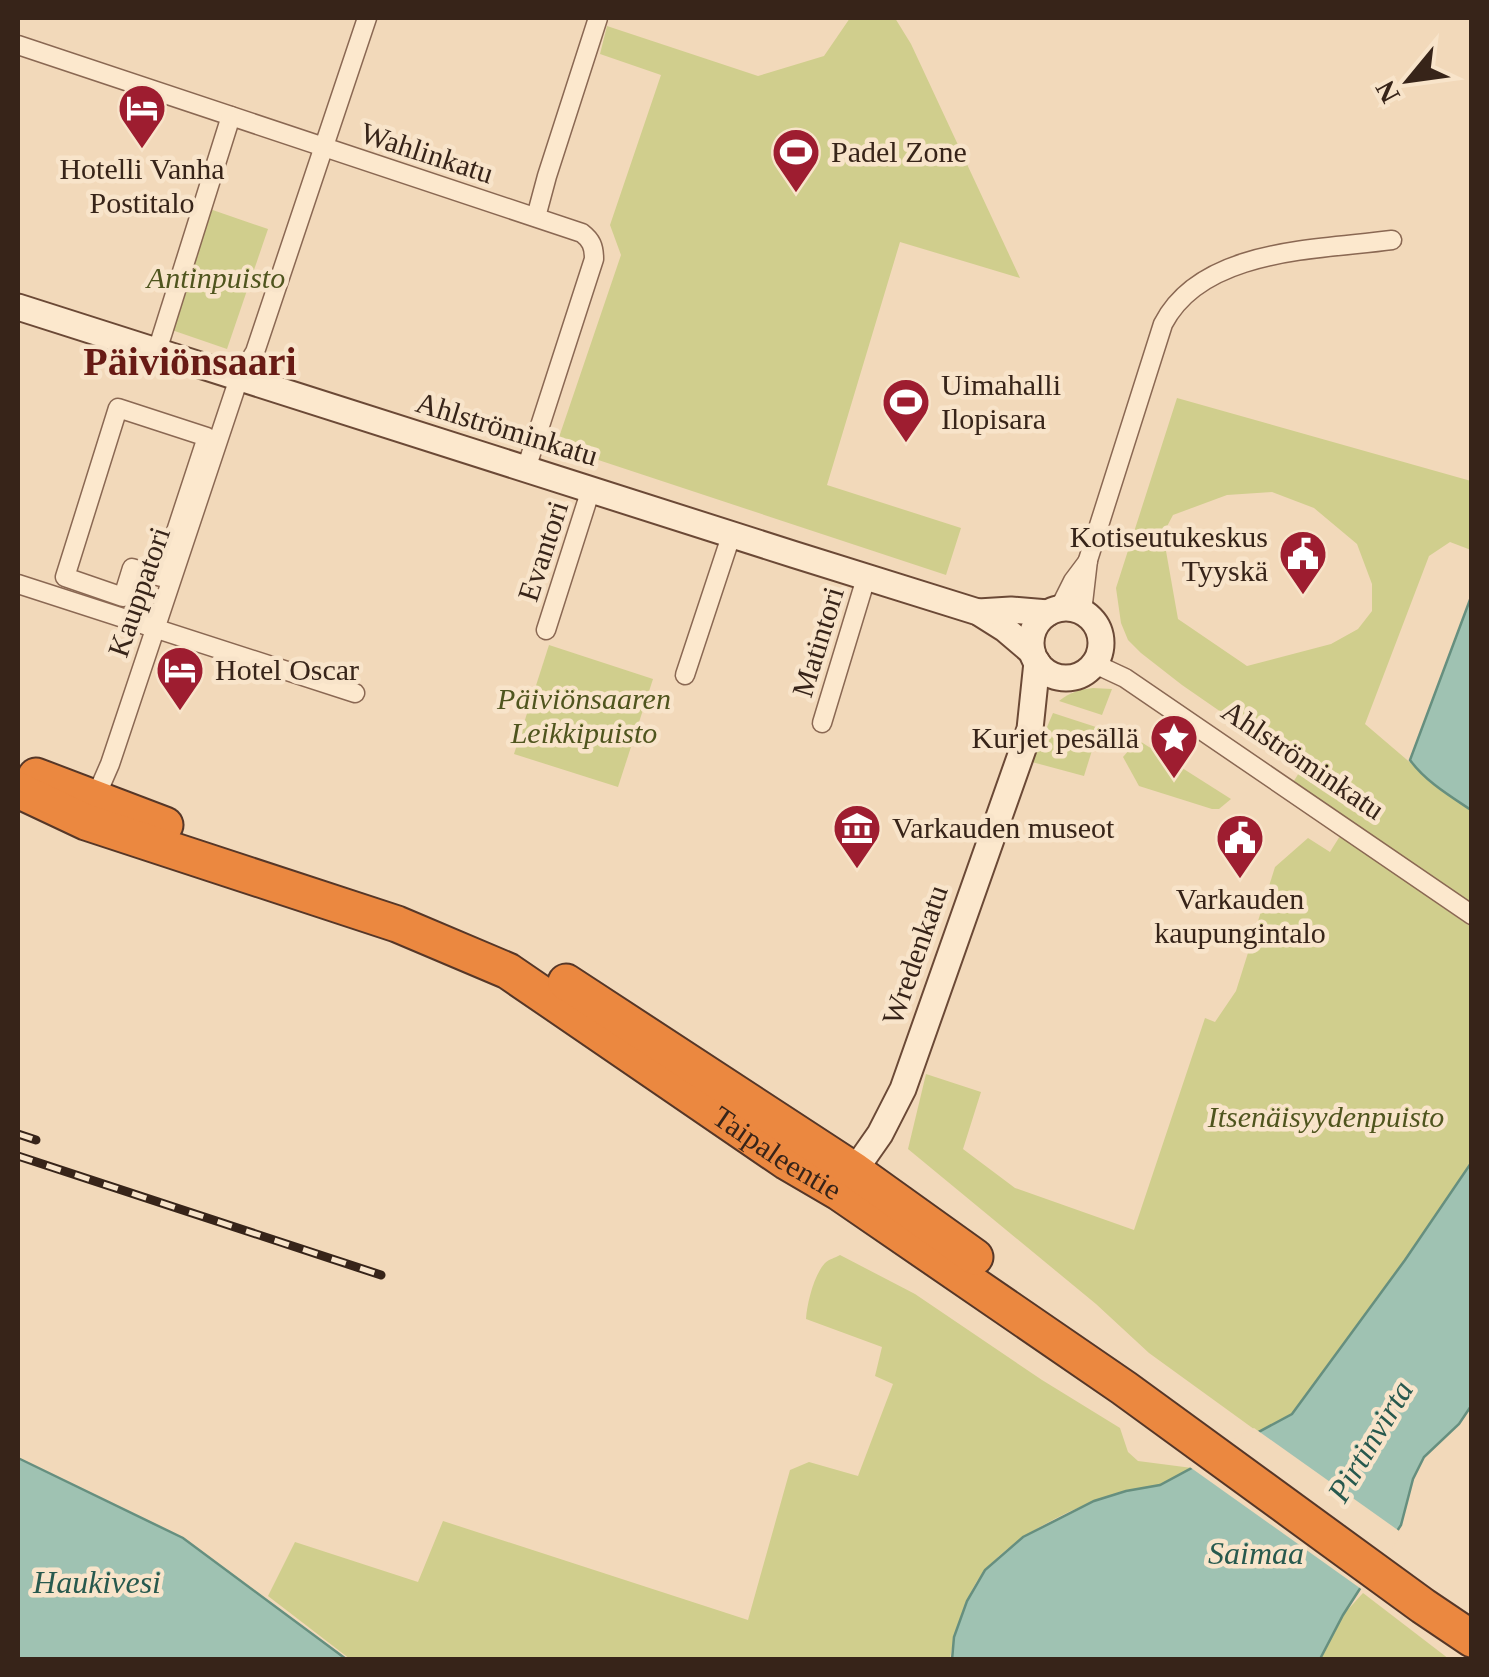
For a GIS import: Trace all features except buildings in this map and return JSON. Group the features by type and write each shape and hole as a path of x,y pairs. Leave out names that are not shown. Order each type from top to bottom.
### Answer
{"highway":[{"name":"Taipaleentie","path":"18,766 90,810"},
{"name":"Taipaleentie","path":"18,790 90,810 520,952 1130,1380 1429,1597 1472,1639"},
{"name":"Taipaleentie","path":"1429,1597 1472,1610"}],"street":[{"path":"239,378 256,352 368,18"},
{"path":"536,217 598,18"},
{"name":"Wahlinkatu","path":"18,45 582,232 590,239 594,258 526,469"},
{"path":"157,350 231,116"},
{"path":"1063,611 1092,619 1101,641 1100,653 1085,670 1065,678 1044,670 1035,657 1031,641 1034,630 1063,611 1088,560 1171,308 1203,280 1258,259 1392,240"},
{"name":"Ahlströminkatu","path":"18,307 978,612 1005,628 1035,657"},
{"name":"Kauppatori","path":"90,810 110,764 239,378"},
{"path":"118,408 207,437 161,578 132,568 123,597 64,578 118,408"},
{"name":"Evantori","path":"546,630 592,489"},
{"path":"685,675 731,536"},
{"name":"Matintori","path":"822,722 866,578"},
{"path":"18,584 355,693"},
{"name":"Ahlströminkatu","path":"978,612 1063,611"},
{"name":"Wredenkatu","path":"848,1182 880,1134 902,1089 1030,728 1035,657"},
{"name":"Ahlströminkatu","path":"1085,670 1125,678 1472,915"},
{"name":"Wredenkatu","path":"1030,728 1061,688 1085,670"}],"green space":[{"path":"850,18 895,18 911,44 1020,278 900,242 827,485 961,528 946,575 556,446 621,255 610,225 661,75 600,54 607,26 758,76 824,56"},
{"name":"Antinpuisto","path":"204,207 268,229 227,349 163,327"},
{"path":"1177,398 1471,481 1471,550 1450,542 1429,556 1365,724 1471,810 1471,904 1292,784 1302,768 1141,653 1128,640 1121,623 1116,588","holes":["1272,492 1314,508 1357,544 1372,584 1372,611 1358,629 1331,644 1247,666 1178,619 1163,534 1173,515 1227,495"]},
{"name":"Päiviönsaaren Leikkipuisto","path":"549,645 653,679 618,787 514,754"},
{"path":"1093,688 1112,689 1102,715 1059,701 1067,695"},
{"path":"1053,713 1099,728 1084,776 1032,762"},
{"path":"1138,740 1231,799 1219,809 1212,809 1139,786 1123,757"},
{"name":"Itsenäisyydenpuisto","path":"1340,836 1471,927 1471,1163 1292,1414 1258,1432 1149,1353 1096,1304 908,1149 926,1074 981,1092 963,1149 1015,1188 1134,1230 1205,1018 1215,1022 1236,991 1275,867 1308,838 1330,852"},
{"path":"840,1255 915,1294 1120,1428 1128,1452 1138,1461 1192,1468 1158,1486 1083,1506 1053,1519 1011,1546 973,1587 950,1659 350,1659 268,1596 295,1542 418,1582 443,1521 748,1620 790,1470 809,1462 858,1476 893,1384 875,1376 882,1347 806,1319 818,1275 825,1263"},
{"path":"1363,1593 1449,1659 1320,1660 1343,1615"}],"water":[{"path":"1471,597 1471,810 1430,781 1410,760"},
{"name":"Saimaa","path":"1471,1163 1471,1406 1459,1424 1424,1457 1413,1479 1401,1525 1343,1615 1320,1659 952,1660 954,1637 967,1601 985,1570 1023,1537 1094,1501 1160,1485 1292,1414"},
{"name":"Haukivesi","path":"18,1458 183,1538 346,1659 18,1659"}],"pier":[{"path":"1254,1428 1402,1533 1364,1591 1187,1465"}],"railway":[{"path":"18,1134 36,1140"},
{"path":"18,1156 381,1275"}],"place":[{"name":"Hotelli Vanha Postitalo","path":"142,150"},
{"name":"Padel Zone","path":"796,194"},
{"name":"Uimahalli Ilopisara","path":"906,444"},
{"name":"Kotiseutukeskus Tyyskä","path":"1303,596"},
{"name":"Hotel Oscar","path":"180,712"},
{"name":"Kurjet pesällä","path":"1174,780"},
{"name":"Varkauden museot","path":"857,870"},
{"name":"Varkauden kaupungintalo","path":"1240,880"}],"district":[{"name":"Päiviönsaari","path":"190,361"}],"water label":[{"name":"Pirtinvirta","path":"1370,1441"}]}
